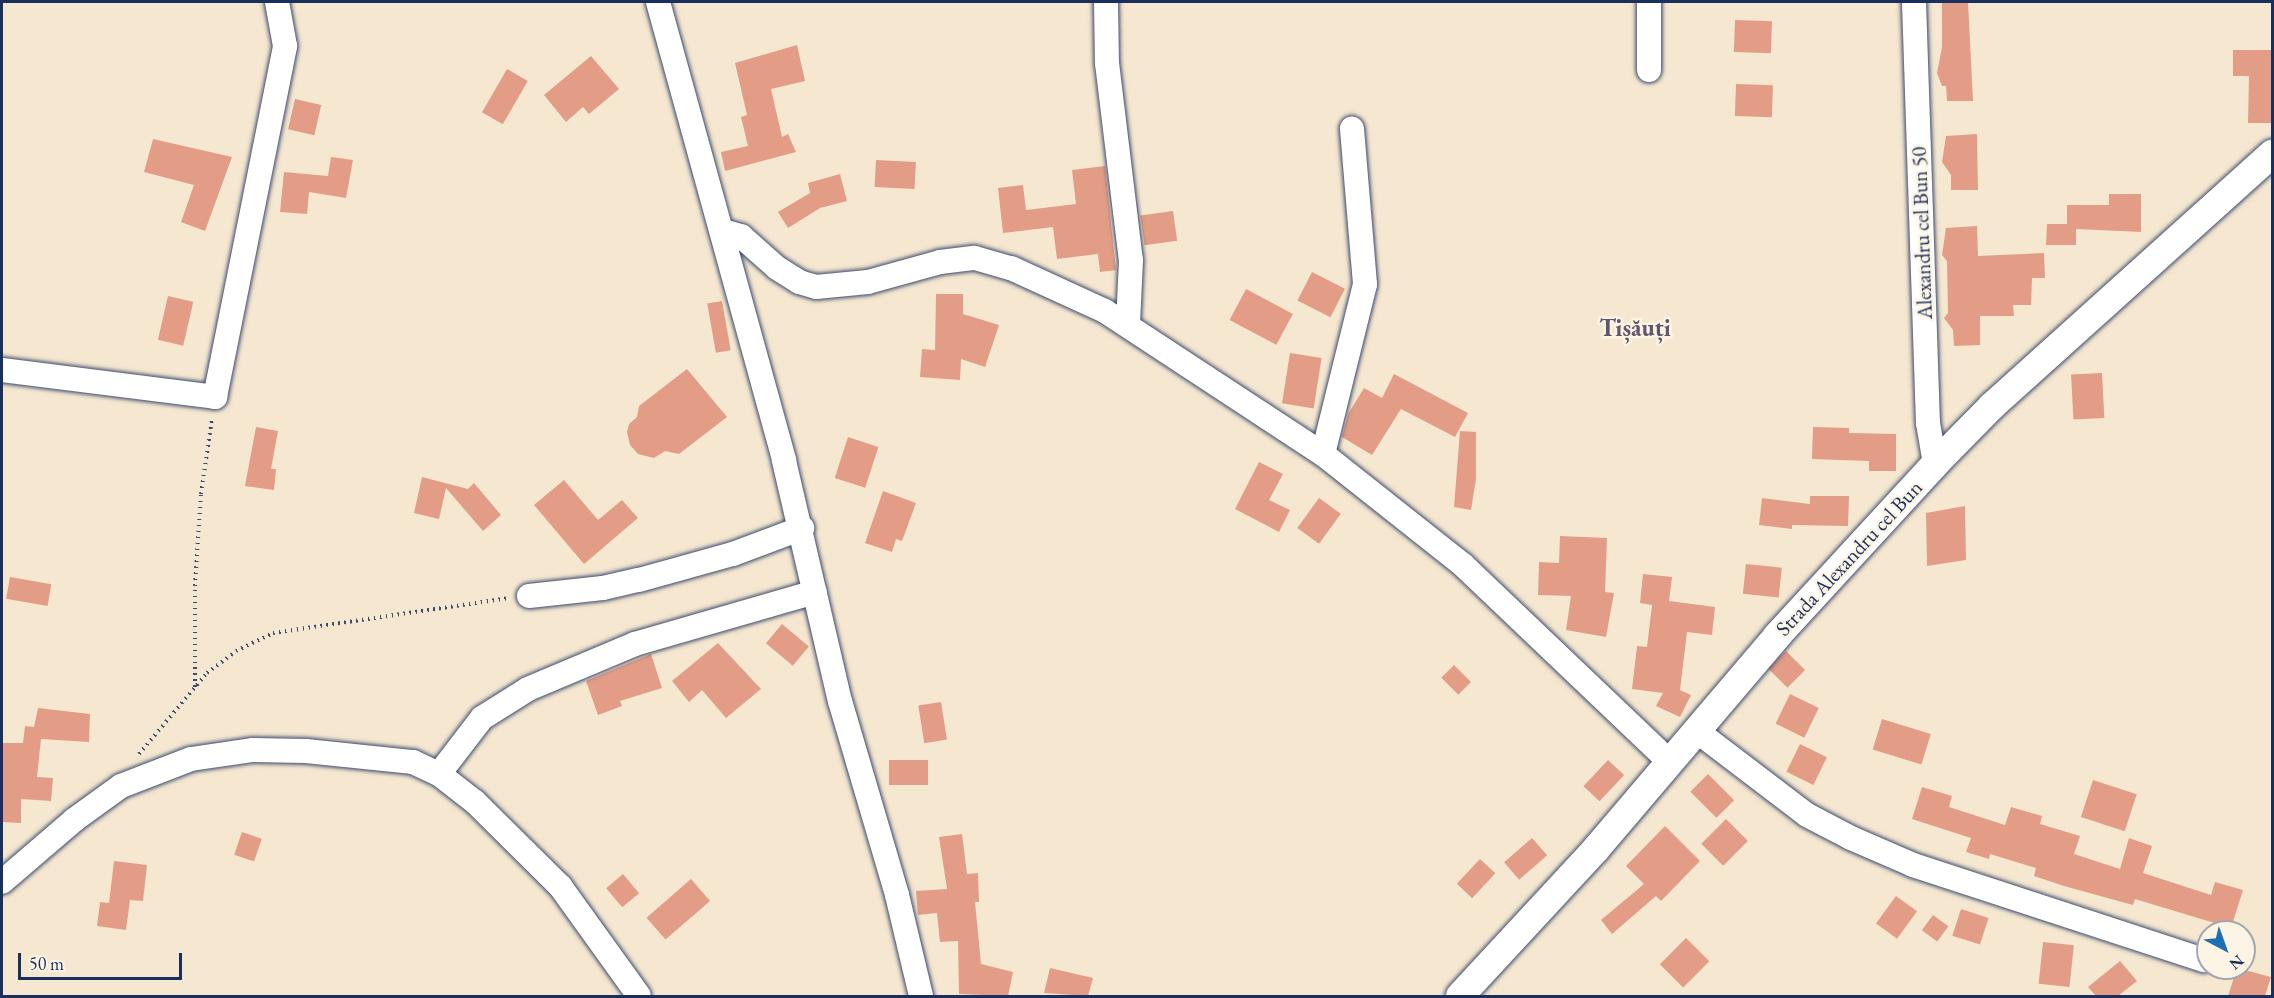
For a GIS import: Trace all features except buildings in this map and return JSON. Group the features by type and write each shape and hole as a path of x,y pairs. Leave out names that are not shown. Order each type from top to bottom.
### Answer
{"street":[{"path":"2,370 215,397 285,46 277,2"},
{"path":"658,2 723,231 802,528 815,592 868,804 914,956 921,996"},
{"path":"1106,2 1107,63 1131,260 1128,324"},
{"path":"1649,2 1649,70"},
{"name":"Alexandru cel Bun 50","path":"1914,2 1928,423 1935,464"},
{"path":"1323,454 1365,284 1352,129"},
{"name":"Strada Alexandru cel Bun","path":"1460,996 1671,763 1777,636 1935,464 2000,399 2272,154"},
{"path":"723,231 741,236 799,282 816,287 868,282 975,258 1021,273 1128,324 1323,454 1462,565 1671,763"},
{"path":"529,596 603,588 639,580 733,554 802,528"},
{"path":"439,774 482,718 537,684 668,632 815,592"},
{"path":"1698,732 1807,815 1851,838 1913,865 2196,957"},
{"path":"2,882 74,820 121,786 191,759 253,750 382,757 413,762 439,774 475,802 560,886 639,996"}],"path":[{"path":"195,687 192,656 201,494 215,397"},
{"path":"121,786 140,753 195,687 236,651 273,633 529,596"}],"district":[{"name":"Tișăuți","path":"1635,328"}]}
